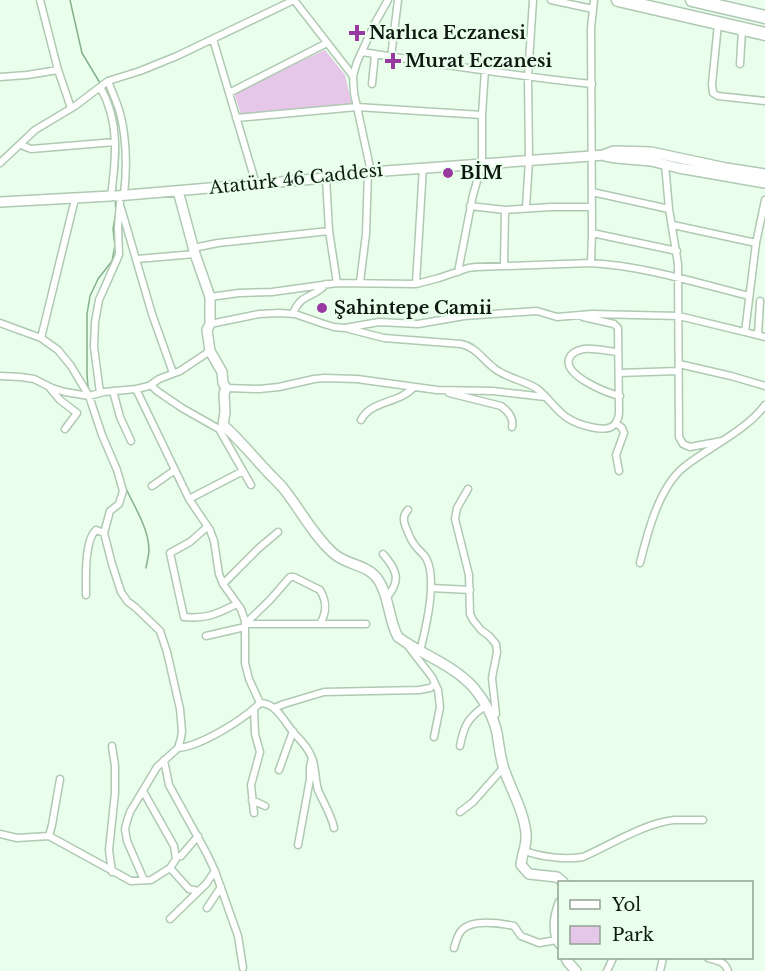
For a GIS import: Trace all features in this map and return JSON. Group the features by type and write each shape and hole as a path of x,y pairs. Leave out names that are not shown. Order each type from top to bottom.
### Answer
{"highway":[{"path":"618,0 765,34"},
{"path":"654,0 765,26"},
{"path":"692,0 765,17"},
{"path":"728,0 765,9"}],"street":[{"path":"40,0 58,70 71,108"},
{"path":"0,162 35,130 108,81 177,56 294,0 353,76"},
{"path":"360,282 370,172 354,93 353,76 357,62 388,0"},
{"path":"391,57 398,0"},
{"path":"526,208 529,160 528,77 533,0"},
{"path":"551,0 593,9"},
{"path":"591,263 591,28 594,0"},
{"path":"718,24 713,93 718,96 765,101"},
{"path":"740,64 742,30"},
{"path":"213,39 256,184"},
{"path":"229,93 327,44"},
{"path":"362,52 528,77 592,84"},
{"path":"372,84 375,54"},
{"path":"458,272 470,206 482,164 485,69"},
{"path":"0,77 58,70"},
{"path":"108,81 120,113 126,165 118,197 152,314 173,373"},
{"path":"100,87 113,118 116,142 119,255 99,300 95,322 94,347 100,393"},
{"path":"236,118 357,107 482,115"},
{"path":"21,144 31,149 116,142"},
{"path":"603,155 614,151 651,152 765,174"},
{"path":"603,155 651,161 765,183"},
{"name":"Atatürk 46 Caddesi","path":"0,202 118,197 423,167 603,155"},
{"path":"665,164 669,209 677,251 681,442 690,447 722,441"},
{"path":"416,284 423,167"},
{"path":"326,178 329,231 337,283"},
{"path":"178,190 194,251 210,297 210,324 207,330 210,351 222,372 226,388 225,412 221,427 252,485"},
{"path":"592,192 669,209"},
{"path":"41,338 75,199"},
{"path":"745,332 756,243 765,200"},
{"path":"470,206 505,210 592,207"},
{"path":"504,266 505,210"},
{"path":"673,225 756,243"},
{"path":"137,259 194,251 218,243 329,231"},
{"path":"592,232 677,251"},
{"path":"210,297 272,292 337,283 416,284 476,267 591,263 618,265 678,278 763,301 762,336 679,316 592,314 557,317 542,312 527,311 464,316 418,324 373,323 345,328"},
{"path":"293,314 300,301 326,284"},
{"path":"210,324 259,314 293,314 334,327 384,338 470,346 495,369 535,388 565,416 582,425 600,429 613,426 619,412 620,396 618,328 616,325 599,319 574,315"},
{"path":"0,323 41,338 58,350 90,396 123,491 119,504 110,511 104,533 121,592 128,602 160,631 166,652 181,720 181,738 178,748 158,767 130,812 125,829 127,841 144,880"},
{"path":"618,352 583,349 573,353 568,362 574,372 591,384 620,396"},
{"path":"0,376 34,379 65,392 90,396 151,385 159,379 180,371 210,351"},
{"path":"619,372 678,368 732,376 765,386"},
{"path":"226,388 259,389 314,379 357,379 437,390 501,406 512,417 512,427"},
{"path":"151,385 182,408 237,437 283,488 332,552 341,559 365,568 380,582 387,597 393,628 398,637 464,679 474,688 497,730 504,767 522,814 527,843 521,865 529,874 557,877 562,881"},
{"path":"49,387 60,400 77,413 65,429"},
{"path":"361,420 370,408 397,399 414,387"},
{"path":"136,389 189,499 214,541 219,574 223,584 241,609 245,626 245,663 249,679 260,703"},
{"path":"437,390 482,390 545,398"},
{"path":"113,391 120,417 131,441"},
{"path":"640,563 653,520 671,480 683,468 756,415 765,405"},
{"path":"616,423 624,433 616,455 619,471"},
{"path":"152,486 175,470"},
{"path":"189,499 243,471"},
{"path":"468,489 457,508 455,519 469,575 470,609 473,620 496,644 497,652 492,678 496,714 492,719"},
{"path":"408,510 404,515 404,521 413,543 426,557 430,568 428,612 420,651"},
{"path":"207,527 190,542 170,553 184,617 210,616 237,604"},
{"path":"86,595 87,556 93,534 96,530 104,533"},
{"path":"223,584 278,532"},
{"path":"383,554 396,571 394,586 387,597"},
{"path":"245,626 290,577 322,592 326,614 320,624"},
{"path":"430,588 470,590"},
{"path":"206,636 245,626 366,624"},
{"path":"406,643 432,676 438,690 440,707 434,737"},
{"path":"274,708 324,692 419,690 430,688 435,684"},
{"path":"178,748 204,740 260,703"},
{"path":"260,703 274,708 302,740 312,757 317,786 334,828"},
{"path":"460,746 463,729 469,720 485,706"},
{"path":"254,709 255,734 260,752 251,785 254,813"},
{"path":"279,770 293,731"},
{"path":"112,746 115,793 109,850 112,872"},
{"path":"298,845 312,757"},
{"path":"164,760 169,785 215,871 238,936 243,968"},
{"path":"460,812 473,802 504,767"},
{"path":"49,836 60,779"},
{"path":"0,834 17,838 49,836 130,881 151,880 170,868 176,857 174,846 143,791"},
{"path":"252,800 265,806"},
{"path":"525,851 544,857 573,859 583,857 641,830 666,822 703,820"},
{"path":"176,857 181,856 198,836"},
{"path":"170,868 189,889 198,891"},
{"path":"170,919 215,871"},
{"path":"207,908 221,887"},
{"path":"454,948 463,928 491,922 514,926 521,936 539,943 558,942 555,922 558,911"},
{"path":"567,959 576,971"},
{"path":"714,959 722,962 728,971"}],"green space":[{"path":"325,50 345,75 352,105 241,115 234,92"}],"waterway":[{"path":"70,0 82,53 100,83"},
{"path":"115,194 117,136"},
{"path":"90,391 87,374 87,314 90,296 98,279 112,261 115,246 113,229 116,212 115,198"},
{"path":"124,484 146,532 149,549 146,568"}],"place":[{"name":"Narlıca Eczanesi","path":"357,33"},
{"name":"Murat Eczanesi","path":"393,61"},
{"name":"BİM","path":"448,173"},
{"name":"Şahintepe Camii","path":"322,308"}]}
